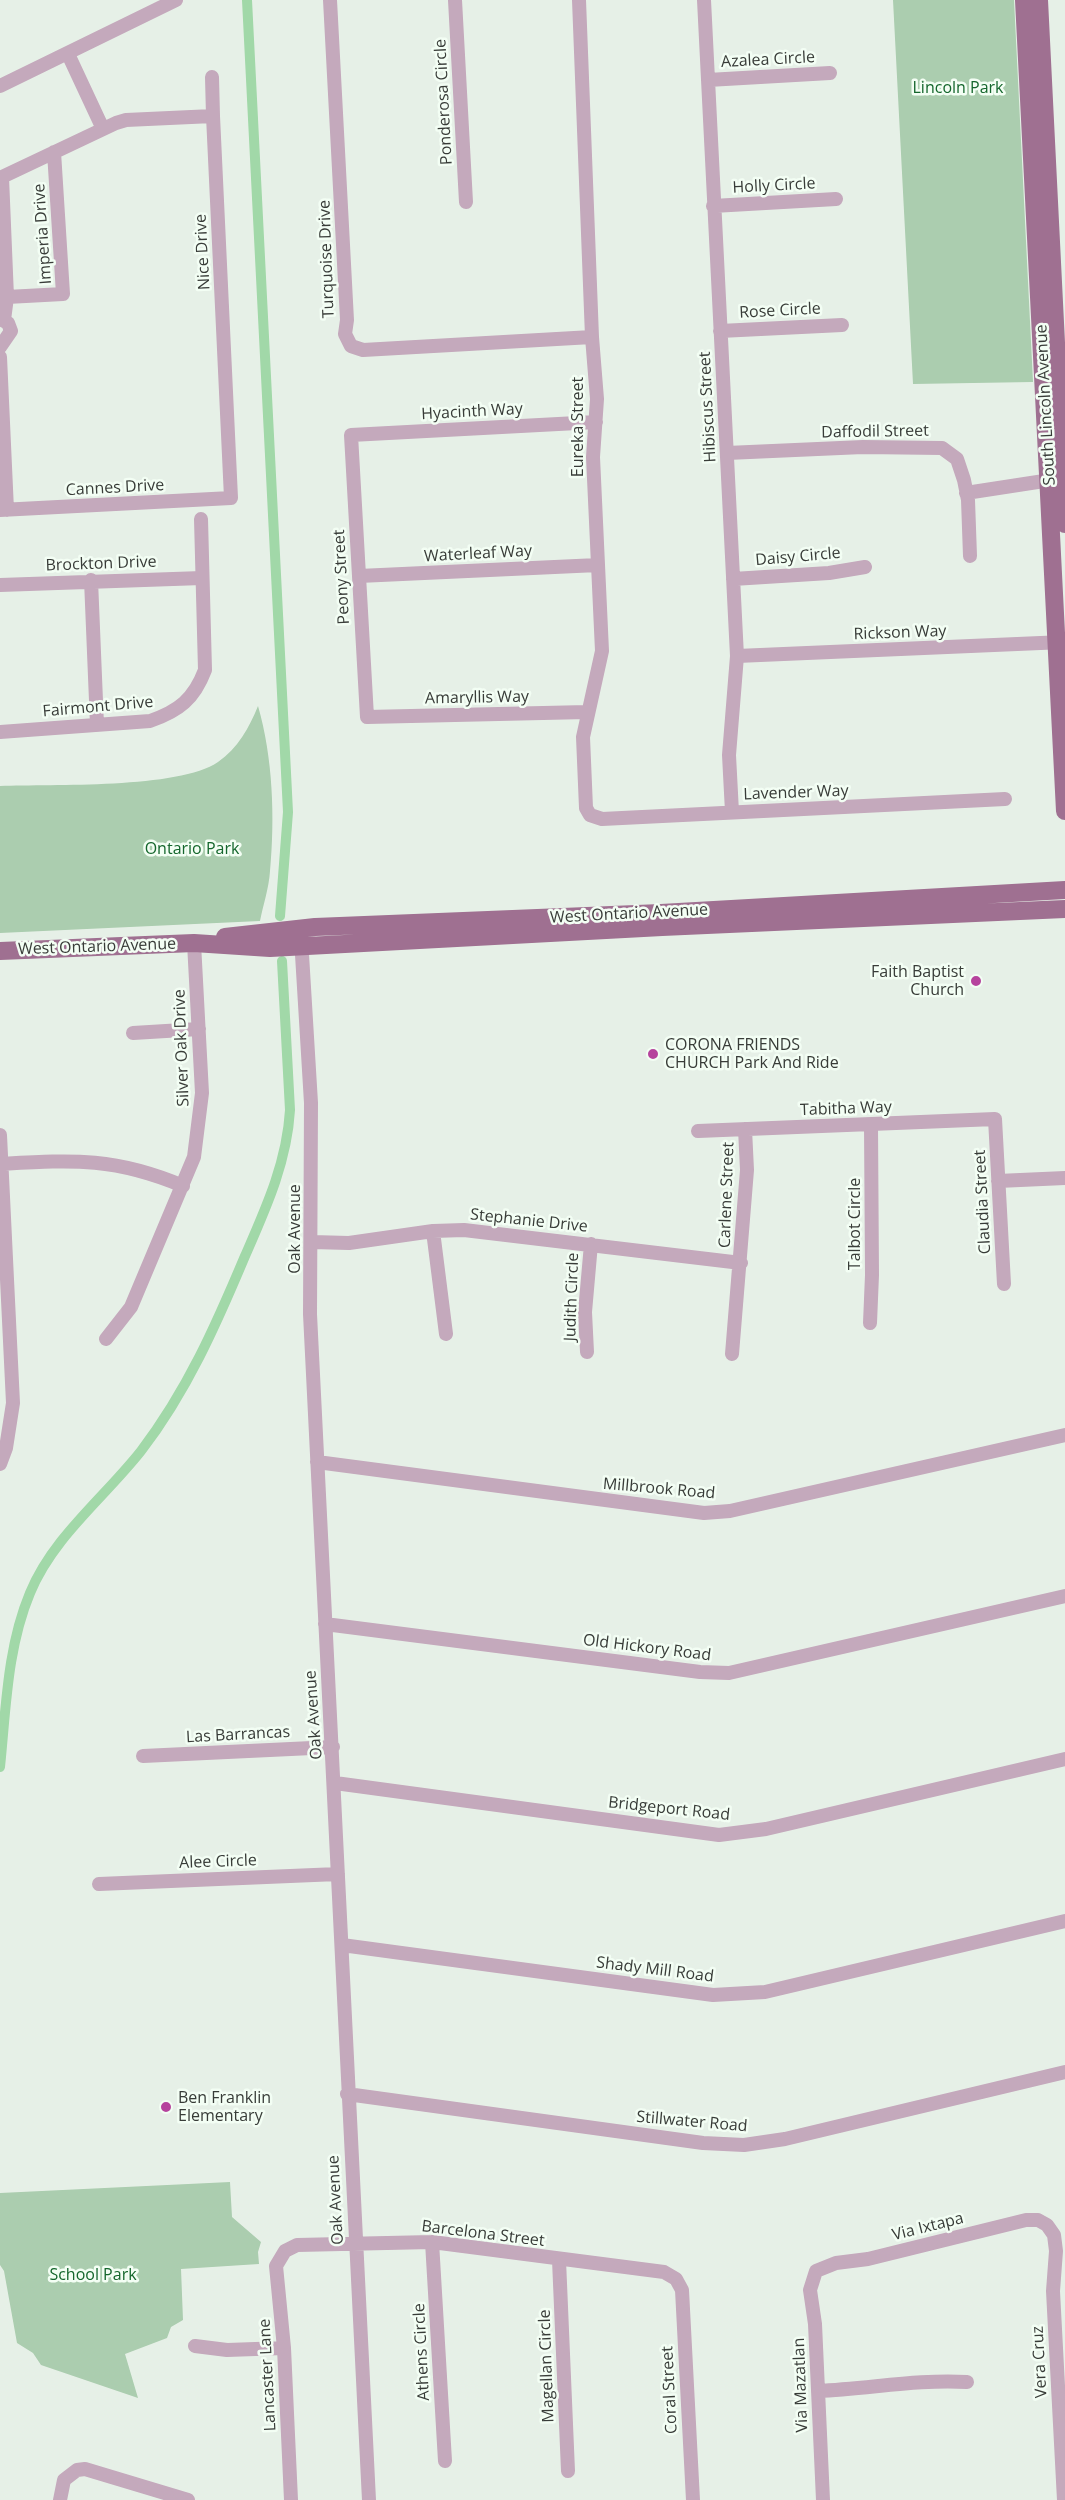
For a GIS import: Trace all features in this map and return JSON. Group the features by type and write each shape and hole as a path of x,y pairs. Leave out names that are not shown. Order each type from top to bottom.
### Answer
{"main road":[{"name":"South Lincoln Avenue","path":"1024,0 1059,479 1065,524"},
{"name":"South Lincoln Avenue","path":"1039,0 1059,479 1065,811"},
{"name":"West Ontario Avenue","path":"0,951 194,943 300,928 661,913 1065,890"},
{"name":"West Ontario Avenue","path":"194,943 270,948 618,929 1065,909"}],"street":[{"path":"0,86 175,0"},
{"name":"Turquoise Drive","path":"330,0 347,320 345,334 351,346 363,350 592,337"},
{"name":"Ponderosa Circle","path":"455,0 466,202"},
{"name":"Eureka Street","path":"579,0 592,337 597,399 593,457 602,651 583,737 586,807 590,815"},
{"name":"Hibiscus Street","path":"704,0 736,657 729,755 732,812"},
{"path":"68,54 103,129"},
{"name":"Azalea Circle","path":"708,80 830,73"},
{"name":"Nice Drive","path":"212,77 231,498"},
{"path":"0,345 8,339 11,331 2,320 8,297 2,177 126,120 213,116"},
{"name":"Imperia Drive","path":"8,297 63,294 54,152"},
{"name":"Holly Circle","path":"713,206 836,198"},
{"name":"Rose Circle","path":"720,331 842,325"},
{"path":"0,357 4,510"},
{"name":"Hyacinth Way","path":"351,435 596,422"},
{"name":"Peony Street","path":"351,435 367,717"},
{"name":"Daffodil Street","path":"727,453 863,447 942,448 957,459 966,493 970,556"},
{"path":"966,493 1059,479"},
{"name":"Cannes Drive","path":"4,510 231,498"},
{"name":"Fairmont Drive","path":"1,727 98,725 150,721 161,718 186,703 197,690 205,670 201,519"},
{"name":"Waterleaf Way","path":"359,576 598,565"},
{"name":"Daisy Circle","path":"733,579 829,573 865,567"},
{"name":"Brockton Drive","path":"0,585 91,580 202,578"},
{"path":"91,580 98,725"},
{"name":"Rickson Way","path":"736,657 1061,642"},
{"name":"Amaryllis Way","path":"367,717 587,712"},
{"name":"Lavender Way","path":"590,815 602,819 1005,799"},
{"name":"Oak Avenue","path":"300,928 310,1102 312,1242 310,1314 335,1783 347,2094 369,2500"},
{"name":"Silver Oak Drive","path":"106,1339 131,1307 194,1157 200,1122 202,1073 194,943"},
{"path":"133,1033 199,1029"},
{"name":"Tabitha Way","path":"698,1131 995,1119"},
{"name":"Claudia Street","path":"995,1119 1004,1284"},
{"name":"Talbot Circle","path":"870,1323 871,1125"},
{"name":"Carlene Street","path":"732,1354 747,1170 745,1129"},
{"path":"0,1135 4,1302 14,1403 6,1448 0,1464"},
{"path":"1,1164 60,1161 111,1163 138,1169 183,1186"},
{"path":"998,1181 1065,1178"},
{"path":"433,1231 446,1334"},
{"name":"Stephanie Drive","path":"312,1242 384,1240 433,1231 496,1232 741,1263"},
{"name":"Judith Circle","path":"587,1352 585,1312 591,1244"},
{"name":"Millbrook Road","path":"317,1462 704,1513 730,1511 1065,1435"},
{"name":"Old Hickory Road","path":"325,1624 700,1672 729,1673 1065,1596"},
{"name":"Las Barrancas","path":"143,1756 333,1747"},
{"name":"Bridgeport Road","path":"335,1783 719,1834 766,1829 1065,1759"},
{"name":"Alee Circle","path":"99,1884 338,1874"},
{"name":"Shady Mill Road","path":"342,1945 712,1995 765,1992 1065,1921"},
{"name":"Stillwater Road","path":"347,2094 703,2143 744,2145 785,2139 1065,2072"},
{"name":"Via Ixtapa","path":"816,2271 836,2263 868,2259 1026,2220 1038,2220 1047,2225"},
{"name":"Vera Cruz","path":"1047,2225 1054,2235 1056,2251 1053,2291 1060,2350 1064,2500"},
{"name":"Barcelona Street","path":"285,2252 297,2245 432,2242 664,2272 676,2279"},
{"name":"Athens Circle","path":"432,2242 445,2461"},
{"name":"Lancaster Lane","path":"285,2252 276,2266 284,2348 291,2500"},
{"name":"Magellan Circle","path":"559,2260 568,2471"},
{"name":"Via Mazatlan","path":"816,2271 810,2290 815,2324 823,2500"},
{"name":"Coral Street","path":"676,2279 682,2290 693,2500"},
{"path":"195,2346 227,2350 284,2348"},
{"path":"818,2391 866,2389 931,2380 967,2382"},
{"path":"60,2500 61,2486 70,2474 77,2470 93,2469 188,2500"}],"green space":[{"name":"Lincoln Park","path":"893,0 1014,0 1033,382 913,384"},
{"name":"Ontario Park","path":"258,706 267,746 272,788 272,851 260,921 0,933 0,786 82,785 146,781 200,771 218,762 237,744 247,730"},
{"name":"School Park","path":"230,2182 232,2217 261,2242 258,2252 259,2264 181,2269 183,2320 171,2327 167,2338 125,2354 138,2398 41,2365 33,2353 17,2343 4,2271 0,2265 0,2193"}],"waterway":[{"path":"247,0 288,812 280,916"},
{"path":"0,1767 12,1657 16,1635 30,1593 40,1573 65,1536 127,1468 173,1405 223,1307 274,1184 285,1148 290,1110 282,961"}],"place":[{"name":"Faith Baptist Church","path":"976,981"},
{"name":"CORONA FRIENDS CHURCH Park And Ride","path":"653,1054"},
{"name":"Ben Franklin Elementary","path":"166,2107"}]}
